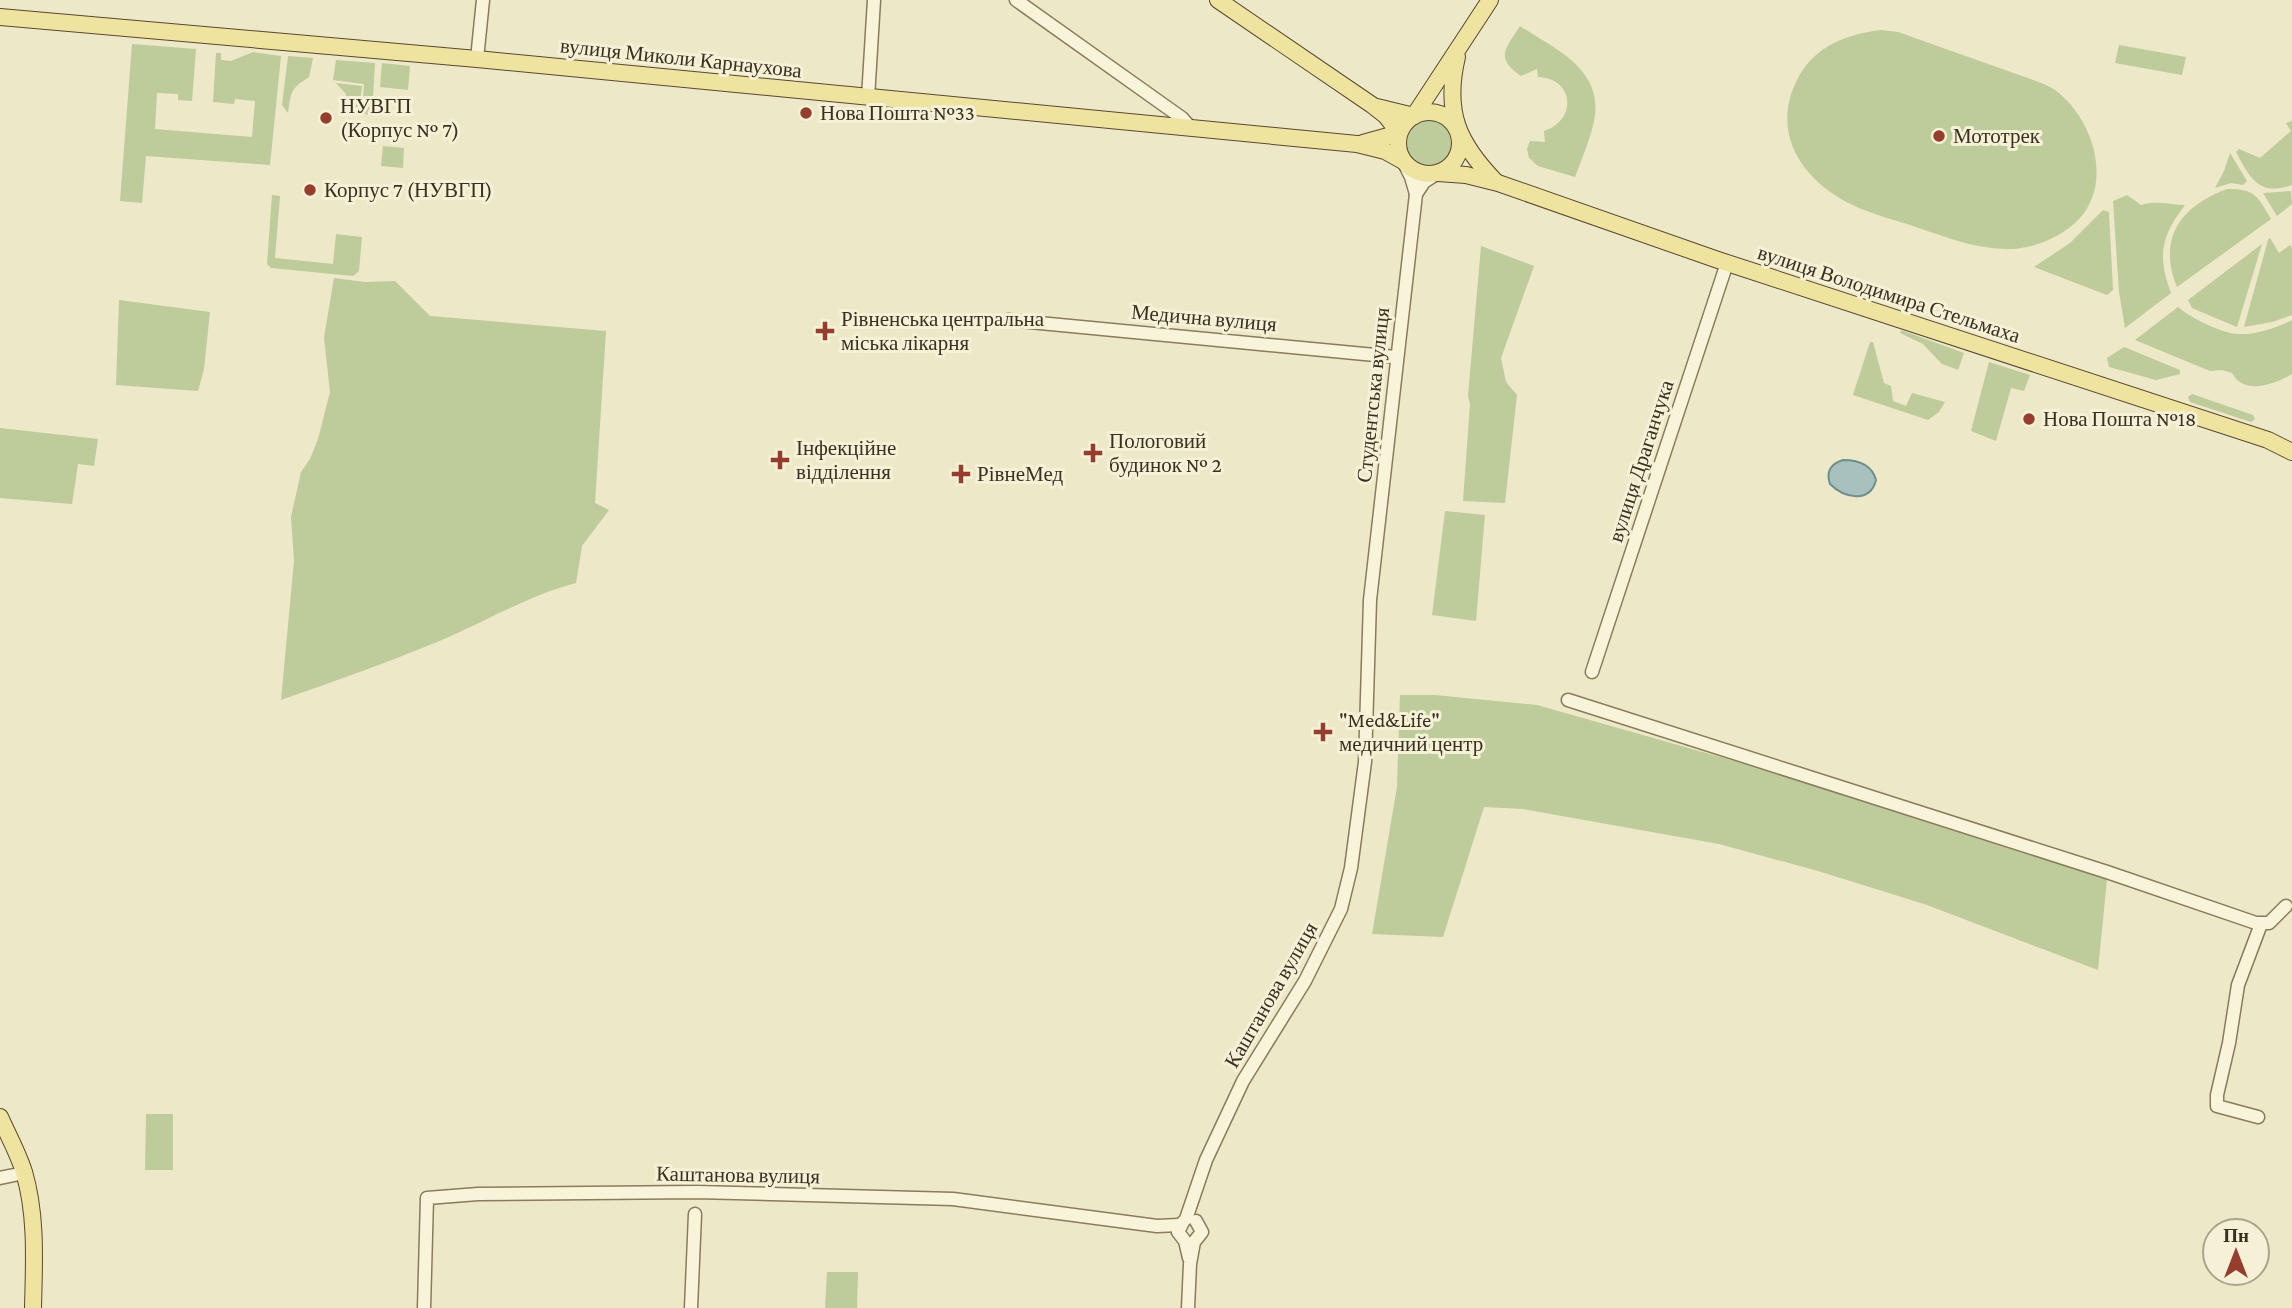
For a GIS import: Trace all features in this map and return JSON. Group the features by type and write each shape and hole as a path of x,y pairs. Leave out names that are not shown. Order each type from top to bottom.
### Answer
{"main road":[{"path":"1218,0 1372,105 1386,116 1399,133"},
{"path":"1414,116 1490,0"},
{"name":"вулиця Миколи Карнаухова","path":"0,17 1357,144 1385,151 1403,161"},
{"path":"1459,48 1452,98 1459,133 1459,153 1454,162 1438,173 1415,171 1403,161 1398,148 1399,133 1407,120 1414,116 1432,112 1440,114 1448,118 1459,133"},
{"path":"1372,105 1414,116"},
{"name":"вулиця Миколи Карнаухова","path":"1357,144 1399,133"},
{"name":"вулиця Володимира Стельмаха","path":"1459,133 1476,161 1498,183"},
{"name":"вулиця Володимира Стельмаха","path":"1438,173 1466,175 1498,183 1727,263 2268,440 2292,452"},
{"name":"вулиця Володимира Стельмаха","path":"2268,440 2292,444"},
{"path":"0,1117 24,1173 31,1210 34,1252 33,1308"}],"street":[{"path":"477,60 483,0"},
{"path":"868,98 874,0"},
{"path":"1016,0 1182,118 1190,127"},
{"path":"1403,161 1416,194"},
{"path":"1416,194 1424,182 1438,173"},
{"name":"Студентська вулиця","path":"1370,600 1416,194"},
{"name":"вулиця Драганчука","path":"1592,672 1727,263"},
{"name":"Медична вулиця","path":"1008,320 1396,357"},
{"name":"Каштанова вулиця","path":"424,1308 427,1198 478,1194 697,1192 953,1199 1187,1230 1206,1160 1243,1082 1305,981 1341,909 1351,868 1365,762 1370,600"},
{"path":"1568,700 2262,924 2269,923 2286,906"},
{"path":"2258,1116 2217,1106 2217,1095 2238,985 2262,924"},
{"path":"0,1178 24,1173"},
{"path":"691,1308 695,1214"},
{"path":"1187,1230 1190,1264 1188,1308"}],"green space":[{"path":"1520,26 1560,51 1583,72 1590,84 1595,99 1595,115 1575,177 1538,166 1529,158 1527,149 1530,141 1545,142 1544,131 1555,126 1562,118 1567,109 1567,100 1559,84 1538,77 1537,69 1521,76 1507,64 1507,47"},
{"name":"Мототрек","path":"1881,30 1898,32 2041,83 2055,90 2068,102 2080,117 2088,134 2097,170 2089,205 2078,220 2064,232 2038,244 2011,249 1988,248 1866,211 1822,186 1797,156 1790,138 1787,119 1790,99 1805,67 1823,50 1844,39"},
{"path":"132,44 196,49 192,101 178,100 178,94 157,93 155,129 252,137 255,101 235,99 234,104 213,102 216,53 221,53 221,60 231,61 253,52 281,56 270,165 146,156 142,203 120,201"},
{"path":"2119,45 2186,57 2182,75 2115,63"},
{"path":"288,56 313,58 309,77 293,92 288,113 282,105"},
{"path":"336,60 375,63 372,115 362,114 364,84 333,80"},
{"path":"382,63 410,66 408,90 380,87"},
{"path":"336,83 362,86 357,114 348,113 346,94"},
{"path":"1429,118 1447,125 1454,143 1447,161 1429,168 1411,161 1404,143 1411,125"},
{"path":"2292,121 2292,185 2271,189 2263,187 2251,177 2236,152 2239,149 2260,158 2291,131 2286,123"},
{"path":"383,146 404,148 403,168 381,166"},
{"path":"2230,153 2247,181 2243,185 2231,183 2215,188 2224,171"},
{"path":"2227,189 2244,190 2255,195 2271,219 2177,287 2170,253 2177,226 2197,205"},
{"path":"2291,191 2292,204 2277,216 2263,193"},
{"path":"272,195 280,196 275,258 333,264 336,234 362,237 359,271 353,276 271,268 267,264"},
{"path":"2127,195 2141,205 2185,205 2166,237 2164,247 2164,268 2171,293 2125,328 2119,292 2113,201"},
{"path":"2103,210 2109,212 2113,290 2107,295 2034,267 2070,243"},
{"path":"2270,238 2279,253 2290,245 2292,248 2292,315 2244,327 2268,240"},
{"path":"2262,244 2237,327 2192,308 2188,300"},
{"path":"1481,246 1534,266 1501,358 1506,382 1517,395 1505,503 1463,501 1470,404 1468,396"},
{"path":"334,278 365,282 395,281 430,316 606,331 595,503 609,510 582,546 576,583 525,601 422,648 281,700 294,561 291,517 301,472 318,439 330,392 324,338"},
{"path":"119,300 210,312 204,369 198,391 116,385"},
{"path":"2178,307 2206,324 2238,334 2266,330 2292,320 2292,374 2269,384 2252,386 2237,380 2232,373 2210,371 2135,340"},
{"path":"1901,330 1964,353 1958,370 1942,364 1923,344 1900,333"},
{"path":"1870,342 1873,342 1884,383 1891,386 1893,401 1906,406 1912,393 1945,402 1939,412 1928,420 1853,395"},
{"path":"2124,347 2180,370 2180,374 2156,380 2109,367 2107,358"},
{"path":"1989,362 2030,375 2024,391 2011,388 1996,441 1971,431"},
{"path":"2192,394 2253,415 2255,419 2251,422 2190,402 2188,397"},
{"path":"0,428 98,439 94,466 78,464 72,504 0,498"},
{"path":"1445,511 1485,515 1476,621 1432,615"},
{"path":"1400,695 1435,695 1537,705 1893,806 2107,879 2098,970 1927,905 1719,844 1523,809 1484,807 1443,937 1372,934 1397,787"},
{"path":"146,1114 173,1114 173,1170 145,1170"},
{"path":"827,1272 858,1272 857,1308 825,1308"}],"water":[{"path":"1843,460 1859,462 1868,467 1876,480 1868,493 1863,496 1849,495 1830,484 1830,469"}],"place":[{"name":"Нова Пошта №33","path":"806,113"},
{"name":"НУВГП (Корпус № 7)","path":"326,118"},
{"name":"Мототрек","path":"1939,136"},
{"name":"Корпус 7 (НУВГП)","path":"310,190"},
{"name":"Рівненська центральна міська лікарня","path":"825,331"},
{"name":"Нова Пошта №18","path":"2029,419"},
{"name":"Пологовий будинок № 2","path":"1093,453"},
{"name":"Інфекційне відділення","path":"780,460"},
{"name":"РівнеМед","path":"961,474"},
{"name":"\"Med&Life\" медичний центр","path":"1323,732"}]}
